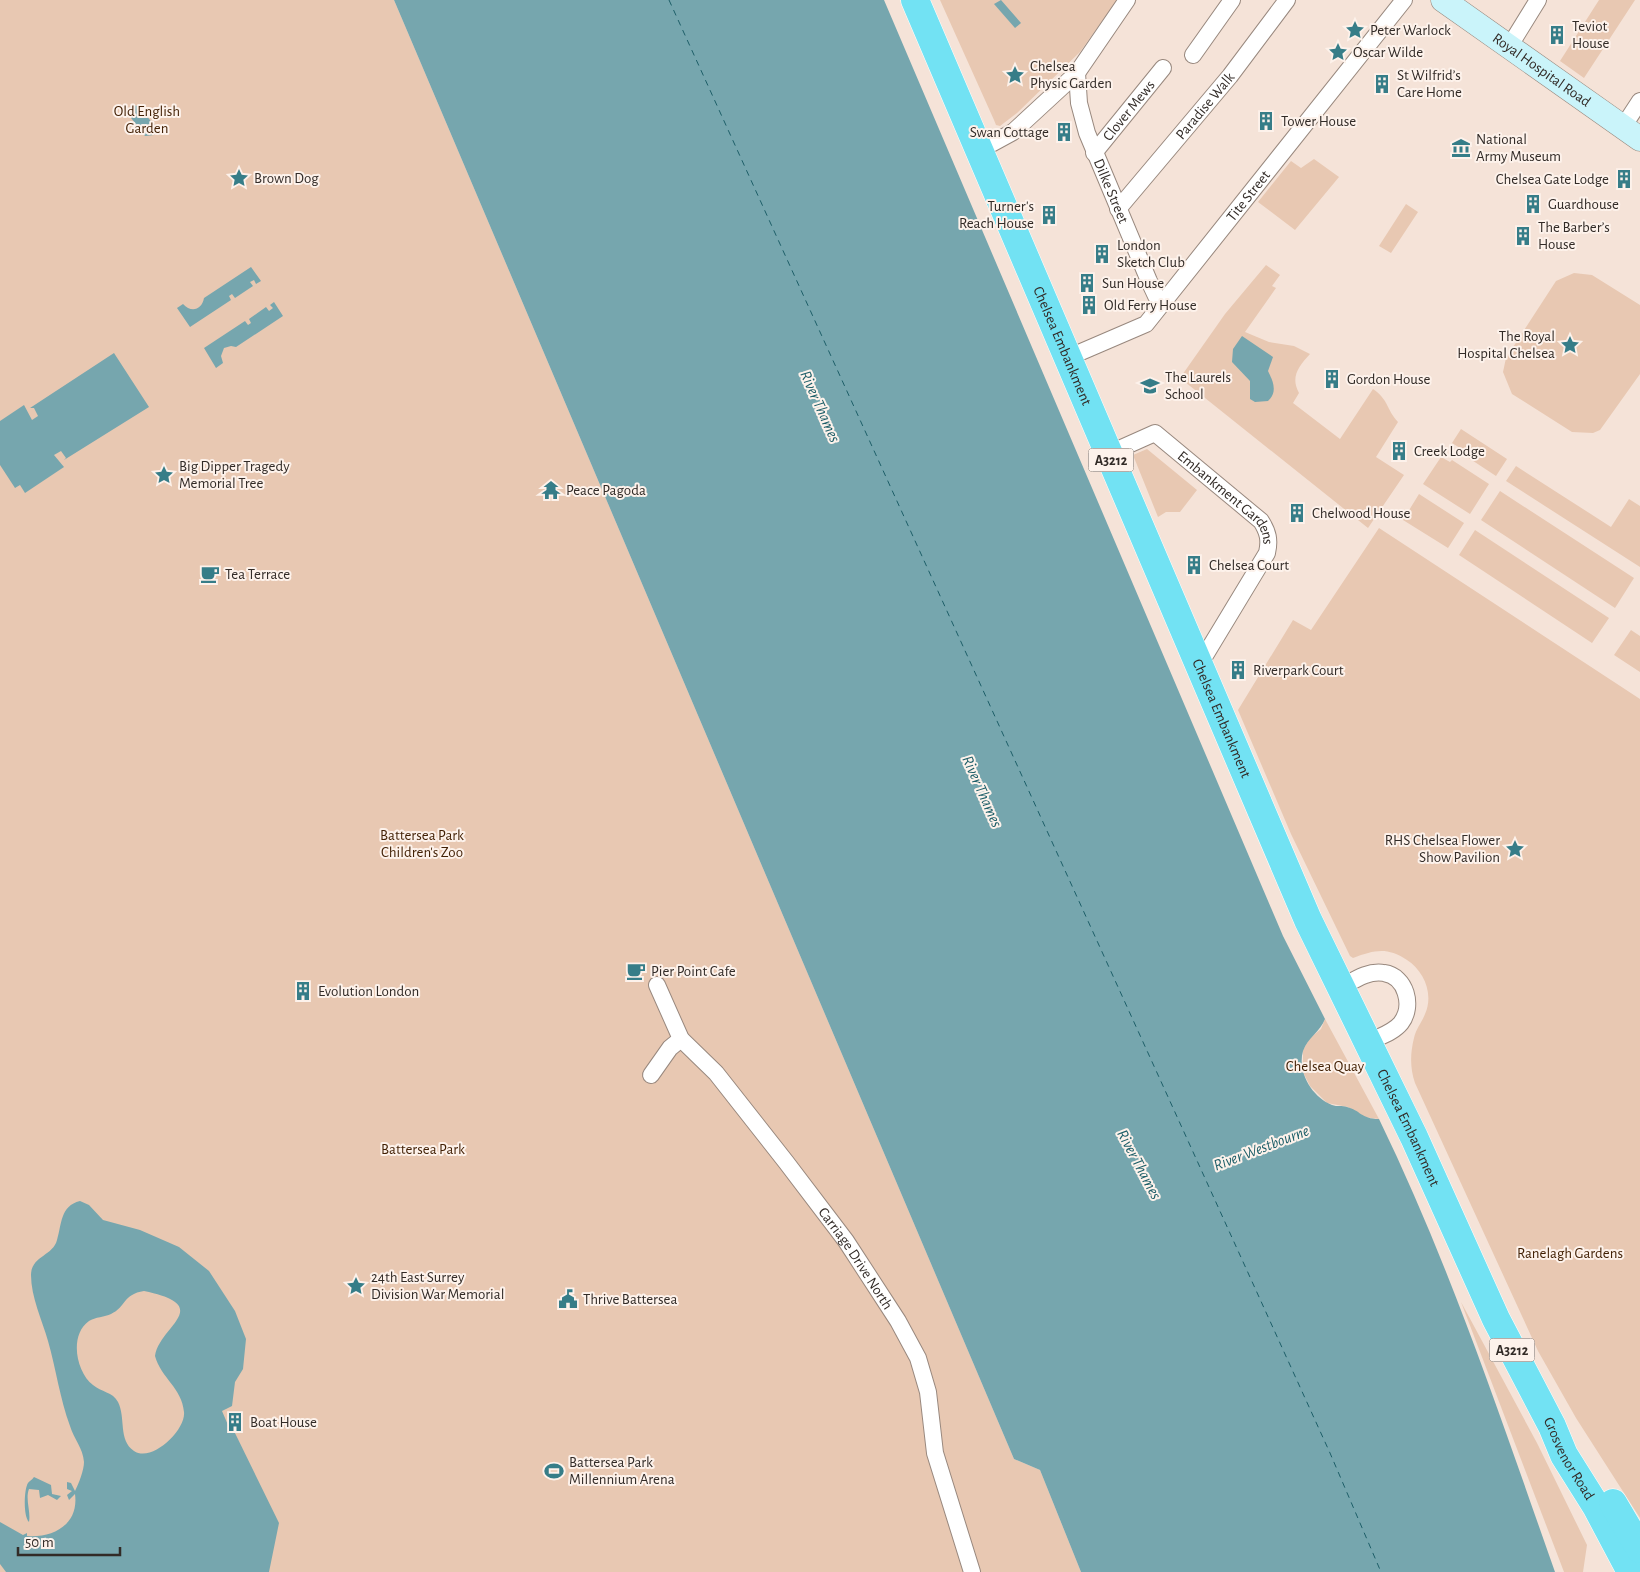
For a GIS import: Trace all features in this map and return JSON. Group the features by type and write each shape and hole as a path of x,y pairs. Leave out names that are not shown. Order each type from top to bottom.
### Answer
{"highway":[{"name":"Chelsea Embankment","path":"915,0 1285,871 1340,988 1414,1136 1496,1319 1552,1426"},
{"name":"Grosvenor Road","path":"1552,1426 1577,1448 1640,1549"},
{"name":"Grosvenor Road","path":"1552,1426 1564,1455 1596,1506 1631,1572"}],"main road":[{"name":"Royal Hospital Road","path":"1444,0 1632,133"}],"street":[{"path":"980,150 1013,132 1078,73 1128,0"},
{"path":"1194,55 1232,0"},
{"name":"Paradise Walk","path":"1118,209 1234,70 1287,0"},
{"name":"Tite Street","path":"1067,358 1146,324 1404,0"},
{"path":"1509,47 1538,0"},
{"name":"Clover Mews","path":"1094,153 1163,68"},
{"name":"Dilke Street","path":"1078,73 1079,103 1094,153 1156,296 1164,302"},
{"path":"1632,133 1640,101"},
{"name":"Embankment Gardens","path":"1108,454 1154,434 1261,521 1268,532 1269,543 1267,552 1198,666"},
{"path":"1340,988 1364,976 1384,973 1395,978 1404,988 1407,1006 1400,1024 1368,1043"},
{"name":"Carriage Drive North","path":"658,985 681,1039 716,1073 786,1162 846,1241 898,1321 920,1367 928,1392 936,1453 972,1572"},
{"path":"651,1075 670,1048 681,1039"}],"green space":[{"name":"Battersea Park","path":"0,0 394,0 1014,1459 1040,1470 1081,1572 0,1572"},
{"name":"Chelsea Physic Garden","path":"940,0 1117,0 1080,52 1017,113 1000,126 996,125"},
{"path":"1599,0 1635,0 1584,78 1560,61"},
{"path":"1314,159 1339,177 1295,230 1258,202 1291,161 1301,168"},
{"path":"1406,204 1418,212 1391,253 1379,246"},
{"path":"1266,265 1280,275 1272,286 1276,288 1245,332 1269,342 1294,346 1310,354 1297,372 1295,382 1299,393 1293,403 1340,439 1373,389 1382,397 1398,422 1376,457 1404,475 1368,528 1180,378 1225,314"},
{"path":"1574,273 1592,275 1640,305 1640,374 1600,430 1593,433 1572,432 1512,394 1503,372 1506,358 1556,281"},
{"path":"1461,429 1507,459 1496,476 1458,451 1460,448 1452,443"},
{"path":"1147,449 1197,490 1180,512 1166,512 1158,517 1133,455"},
{"path":"1441,457 1450,462 1452,460 1489,484 1470,514 1423,484"},
{"path":"1516,466 1611,527 1629,499 1640,506 1640,567 1506,481"},
{"path":"1500,491 1634,578 1615,608 1481,520"},
{"path":"1419,494 1464,523 1448,548 1403,520"},
{"name":"Ranelagh Gardens","path":"1379,528 1640,699 1640,1518 1576,1418 1538,1351 1415,1083 1411,1066 1412,1050 1415,1035 1428,1006 1428,991 1423,977 1407,960 1393,953 1381,951 1353,958 1350,956 1291,834 1238,710 1293,620 1311,630"},
{"path":"1475,530 1609,618 1592,643 1459,555"},
{"path":"1631,630 1640,636 1640,672 1614,655"},
{"name":"Chelsea Quay","path":"1325,1019 1379,1119 1363,1117 1348,1107 1327,1103 1310,1086 1303,1072 1303,1050 1310,1038 1321,1029"},
{"path":"1461,1302 1537,1443 1587,1545 1583,1572 1564,1572"}],"water":[{"path":"394,0 884,0 1283,936 1325,1019 1303,1051 1302,1067 1304,1075 1312,1090 1325,1101 1334,1106 1351,1108 1368,1118 1379,1119 1405,1174 1452,1286 1555,1572 1081,1572 1040,1470 1014,1459"},
{"path":"1001,0 1021,23 1015,28 994,4"},
{"path":"133,105 138,106 156,127 154,135 145,136 128,114 129,108"},
{"path":"251,267 261,281 256,284 254,280 250,282 253,286 235,298 232,294 229,296 231,300 190,327 177,308 183,304 189,309 199,308 204,298"},
{"path":"274,302 283,316 236,347 224,348 221,356 223,363 216,368 204,348 245,321 248,325 251,323 249,319 266,307 269,311 273,308 270,305"},
{"path":"1242,336 1273,357 1268,371 1274,390 1268,401 1255,402 1250,399 1250,381 1232,362 1233,349"},
{"path":"114,353 149,407 64,460 66,458 61,451 54,455 64,467 25,493 20,485 15,488 0,465 0,421 24,405 32,420 38,416 34,408 30,408"},
{"path":"80,1201 89,1205 103,1220 140,1230 179,1247 209,1271 235,1311 246,1339 243,1369 235,1382 232,1406 222,1411 231,1432 234,1431 279,1523 269,1572 6,1572 0,1564 0,1522 23,1535 27,1533 27,1536 55,1532 63,1527 73,1514 75,1505 75,1494 69,1500 67,1495 72,1491 67,1489 67,1482 71,1483 75,1491 83,1469 83,1457 63,1405 48,1341 31,1283 34,1264 55,1245 65,1211 73,1203","holes":["144,1291 165,1297 177,1303 180,1310 178,1318 165,1335 155,1356 162,1371 179,1396 184,1412 183,1419 180,1427 166,1443 158,1449 141,1454 134,1451 126,1441 122,1415 116,1399 93,1385 82,1371 77,1353 77,1344 83,1327 89,1321 116,1311 132,1295"]},
{"path":"34,1477 51,1485 52,1494 61,1496 57,1500 48,1495 40,1498 39,1490 29,1489 29,1522 25,1509 25,1496 28,1483"}],"ferry route":[{"path":"669,0 1330,1453 1381,1572"}],"place":[{"name":"Peter Warlock","path":"1355,30"},
{"name":"Teviot House","path":"1557,35"},
{"name":"Oscar Wilde","path":"1338,52"},
{"name":"Chelsea Physic Garden","path":"1015,75"},
{"name":"St Wilfrid’s Care Home","path":"1382,84"},
{"name":"Tower House","path":"1266,121"},
{"name":"Swan Cottage","path":"1064,132"},
{"name":"National Army Museum","path":"1461,148"},
{"name":"Brown Dog","path":"239,178"},
{"name":"Chelsea Gate Lodge","path":"1624,179"},
{"name":"Guardhouse","path":"1533,204"},
{"name":"Turner's Reach House","path":"1049,215"},
{"name":"The Barber’s House","path":"1523,236"},
{"name":"London Sketch Club","path":"1102,254"},
{"name":"Sun House","path":"1087,283"},
{"name":"Old Ferry House","path":"1089,305"},
{"name":"The Royal Hospital Chelsea","path":"1570,345"},
{"name":"Gordon House","path":"1332,379"},
{"name":"The Laurels School","path":"1150,386"},
{"name":"Creek Lodge","path":"1399,451"},
{"name":"Big Dipper Tragedy Memorial Tree","path":"164,475"},
{"name":"Peace Pagoda","path":"551,490"},
{"name":"Chelwood House","path":"1297,513"},
{"name":"Chelsea Court","path":"1194,565"},
{"name":"Tea Terrace","path":"210,574"},
{"name":"Riverpark Court","path":"1238,670"},
{"name":"RHS Chelsea Flower Show Pavilion","path":"1515,849"},
{"name":"Pier Point Cafe","path":"636,971"},
{"name":"Evolution London","path":"303,991"},
{"name":"24th East Surrey Division War Memorial","path":"356,1286"},
{"name":"Thrive Battersea","path":"568,1299"},
{"name":"Boat House","path":"235,1422"},
{"name":"Battersea Park Millennium Arena","path":"554,1471"}],"park label":[{"name":"Old English Garden","path":"147,120"},
{"name":"Battersea Park Children's Zoo","path":"422,844"}],"water label":[{"name":"River Thames","path":"821,406"},
{"name":"River Thames","path":"983,791"},
{"name":"River Westbourne","path":"1261,1147"},
{"name":"River Thames","path":"1140,1164"}]}
